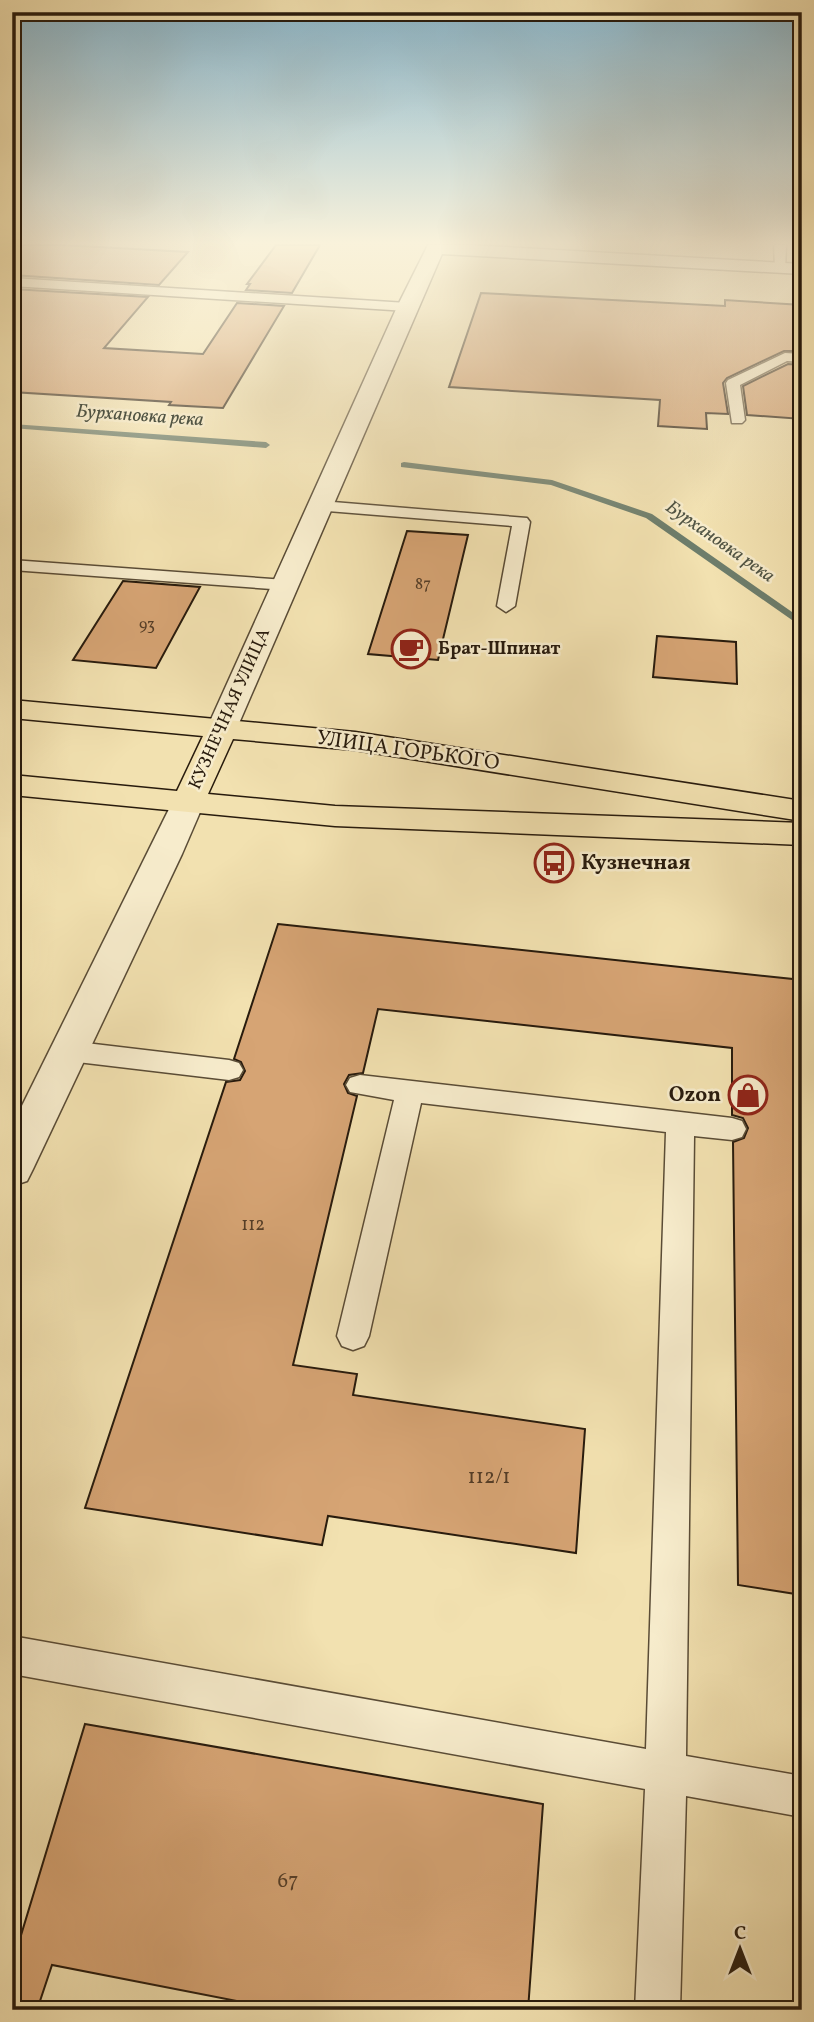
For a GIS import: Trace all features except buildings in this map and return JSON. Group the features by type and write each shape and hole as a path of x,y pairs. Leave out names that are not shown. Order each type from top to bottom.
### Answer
{"main road":[{"name":"УЛИЦА ГОРЬКОГО","path":"12,709 355,741 802,811"},
{"name":"КУЗНЕЧНАЯ УЛИЦА","path":"188,803 222,728"},
{"path":"12,785 335,816 802,834"}],"street":[{"name":"КУЗНЕЧНАЯ УЛИЦА","path":"222,728 393,339"},
{"name":"КУЗНЕЧНАЯ УЛИЦА","path":"12,1169 188,803"}],"lane":[{"path":"737,420 733,383 785,357 802,358"},
{"path":"321,506 521,522 506,606"},
{"path":"12,565 286,585"},
{"path":"69,1051 229,1070"},
{"path":"360,1085 732,1129"},
{"path":"353,1336 410,1091"},
{"path":"657,2010 666,1772 680,1123"},
{"path":"12,1655 802,1797"}],"waterway":[{"name":"Бурхановка река","path":"12,426 266,445"},
{"name":"Бурхановка река","path":"404,465 552,483 649,516 802,624"}],"place":[{"name":"Брат-Шпинат","path":"411,649"},
{"name":"Кузнечная","path":"554,863"},
{"name":"Ozon","path":"748,1095"}]}
